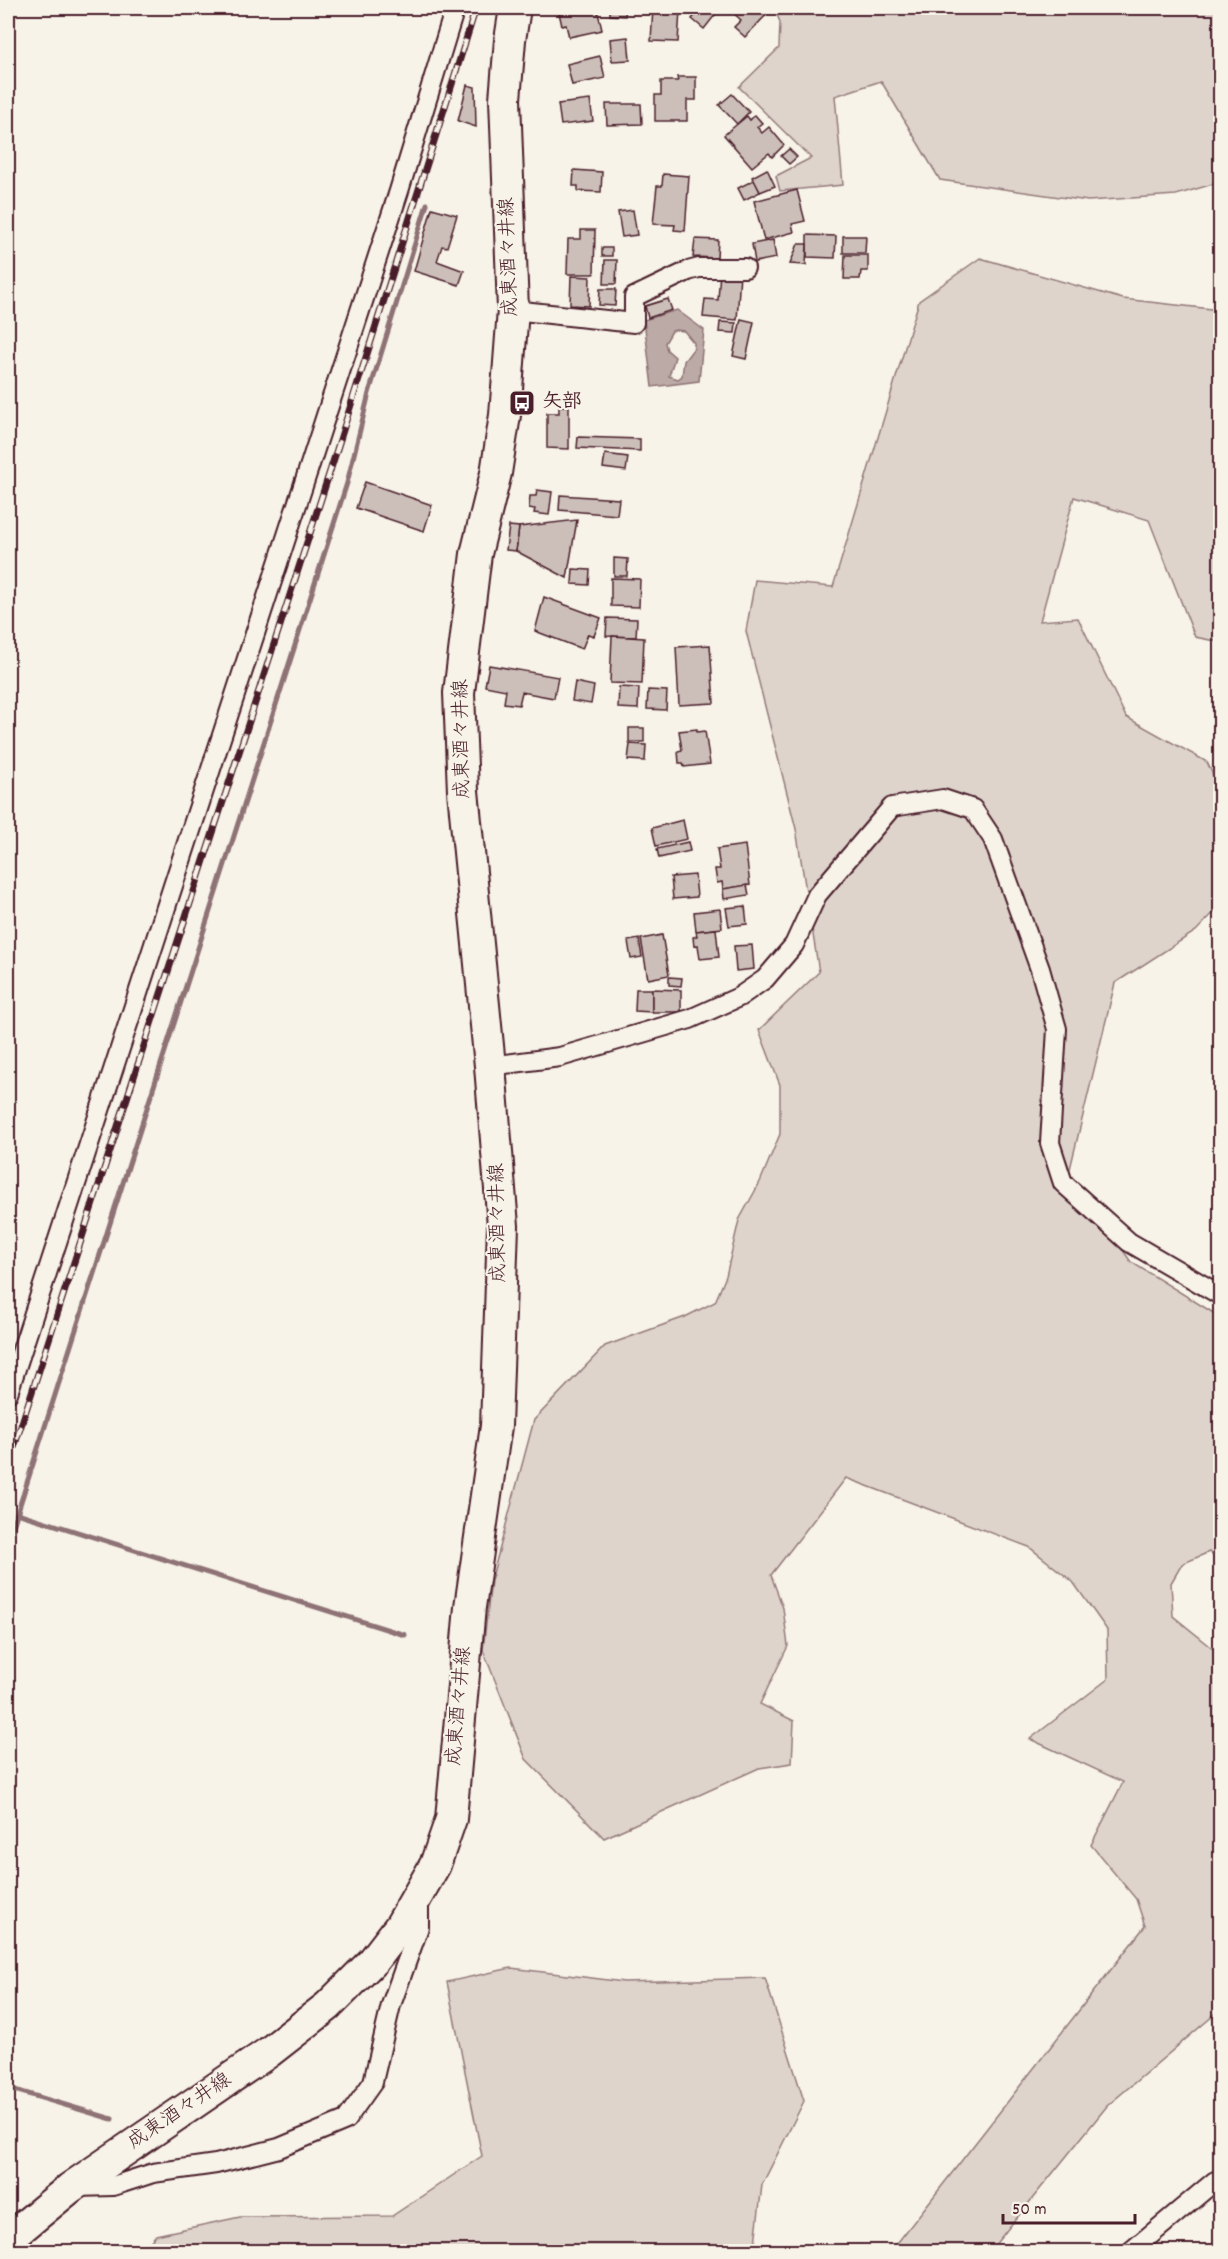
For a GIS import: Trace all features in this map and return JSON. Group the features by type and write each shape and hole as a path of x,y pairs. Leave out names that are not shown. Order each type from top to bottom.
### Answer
{"main road":[{"name":"成東酒々井線","path":"8,2239 70,2188 269,2052 328,2006 373,1962 400,1926 435,1865 451,1819 470,1607 496,1426 503,1226 463,791 459,693 476,554 496,473 505,415 513,310 505,99 515,8"}],"street":[{"path":"8,1393 392,214 454,8"},
{"path":"513,310 634,323 634,297 699,268 745,268"},
{"path":"490,1066 560,1057 690,1019 740,997 765,979 794,945 817,895 892,807 943,799 973,810 993,839 1041,969 1057,1029 1050,1143 1063,1183 1129,1242 1221,1295"},
{"path":"70,2188 113,2186 153,2173 226,2162 279,2148 346,2120 373,2082 391,2005 419,1928 419,1892"},
{"path":"1130,2252 1215,2181"}],"shaded area":[{"path":"774,8 1220,8 1220,182 1176,195 1088,201 940,180 881,81 835,96 843,185 780,191 776,176 811,158 739,87 779,48 780,22"},
{"path":"980,258 1123,299 1220,310 1220,642 1195,637 1149,520 1074,497 1040,621 1078,618 1126,717 1207,762 1220,790 1220,906 1196,931 1115,983 1069,1173 1131,1262 1220,1317 1220,1563 1209,1552 1182,1564 1171,1583 1173,1616 1220,1654 1220,2010 1107,2106 990,2251 891,2251 1145,1926 1136,1899 1091,1845 1123,1782 1030,1739 1108,1679 1107,1630 1073,1582 1029,1547 846,1478 771,1575 783,1608 788,1646 760,1704 794,1721 792,1763 759,1768 604,1838 526,1759 483,1650 491,1581 534,1420 605,1346 685,1317 715,1302 726,1276 739,1220 760,1182 780,1134 780,1085 759,1030 819,972 796,829 746,631 755,580 833,587 919,301"},
{"path":"677,310 704,330 699,381 652,387 644,320","holes":["672,331 684,331 694,343 694,348 684,361 682,376 678,379 669,376 675,357 667,350 665,343"]},
{"path":"511,1968 624,1982 765,1978 804,2101 762,2185 754,2251 142,2251 156,2235 240,2217 392,2216 482,2156 447,1982"}],"building":[{"path":"558,8 597,8 602,30 569,37 566,25 562,26"},
{"path":"610,8 626,8 625,16 610,15"},
{"path":"653,8 680,10 678,42 651,41"},
{"path":"701,8 719,10 704,29 692,19"},
{"path":"728,8 762,8 768,13 745,37 734,27 741,20"},
{"path":"628,37 630,60 612,61 610,39"},
{"path":"600,56 605,78 572,85 567,64"},
{"path":"677,77 696,77 696,100 687,100 687,121 655,121 655,95 661,95 661,81 678,81"},
{"path":"467,85 475,87 476,127 458,121"},
{"path":"732,94 749,112 737,124 719,105"},
{"path":"590,100 593,121 561,125 558,104"},
{"path":"606,104 641,104 642,124 607,125"},
{"path":"755,115 762,123 757,127 762,133 769,127 784,145 772,157 769,153 752,167 724,135 747,116 750,120"},
{"path":"789,149 797,157 789,164 781,156"},
{"path":"767,169 775,186 760,192 752,177"},
{"path":"574,170 602,172 601,192 578,191 578,186 573,186"},
{"path":"663,174 689,176 685,231 674,230 675,225 653,224 657,186 662,186"},
{"path":"754,180 760,192 744,200 738,188"},
{"path":"797,190 805,221 792,224 794,232 764,240 754,201"},
{"path":"432,208 457,215 447,247 442,246 437,261 464,271 459,285 414,271"},
{"path":"633,210 637,235 622,237 618,212"},
{"path":"581,230 595,230 594,274 567,274 568,239 581,239"},
{"path":"807,235 836,236 835,258 807,257"},
{"path":"843,236 866,236 865,253 843,253"},
{"path":"695,239 718,240 717,258 693,257"},
{"path":"773,240 776,258 755,262 752,244"},
{"path":"798,244 807,244 806,265 790,264"},
{"path":"602,248 612,248 612,256 602,256"},
{"path":"845,255 868,255 868,271 861,271 860,279 844,279"},
{"path":"605,260 617,260 616,284 604,284"},
{"path":"720,271 740,273 737,320 703,317 705,299 718,300"},
{"path":"571,276 590,277 589,306 570,305"},
{"path":"600,289 616,289 615,306 599,305"},
{"path":"668,299 672,310 648,318 645,306"},
{"path":"741,319 754,322 746,359 733,356"},
{"path":"720,322 736,323 735,333 719,332"},
{"path":"559,406 569,406 569,449 547,448 547,413 559,413"},
{"path":"578,437 640,439 640,451 577,448"},
{"path":"605,454 628,457 626,471 603,468"},
{"path":"365,482 432,505 424,531 356,508"},
{"path":"537,490 552,492 549,515 534,513 535,509 529,508 530,496 536,496"},
{"path":"560,495 619,499 617,515 559,510"},
{"path":"577,520 567,578 516,551 519,527"},
{"path":"509,526 519,527 516,551 506,550"},
{"path":"614,558 628,559 627,576 614,576"},
{"path":"573,569 590,570 589,585 572,584"},
{"path":"611,578 640,579 639,607 611,606"},
{"path":"544,597 601,618 594,636 588,634 582,649 535,631"},
{"path":"607,618 637,619 636,637 606,636"},
{"path":"612,636 644,638 642,684 610,683"},
{"path":"710,645 714,703 679,705 676,647"},
{"path":"489,665 558,677 554,698 522,692 519,705 504,703 506,690 485,686"},
{"path":"575,682 594,686 591,704 572,701"},
{"path":"619,687 639,688 638,709 618,708"},
{"path":"648,690 667,691 666,710 647,709"},
{"path":"629,728 644,728 644,742 629,742"},
{"path":"697,729 697,732 705,731 710,764 684,767 683,763 679,763 678,751 682,750 679,731"},
{"path":"630,744 646,745 645,761 628,760"},
{"path":"683,820 687,839 656,846 652,828"},
{"path":"688,842 690,851 659,858 657,849"},
{"path":"745,845 750,885 723,889 722,882 717,883 715,869 720,869 717,849"},
{"path":"695,875 697,897 673,899 671,877"},
{"path":"747,885 749,895 724,899 723,889"},
{"path":"745,906 747,924 729,926 726,908"},
{"path":"720,909 722,928 696,931 694,912"},
{"path":"716,929 719,957 700,959 698,945 694,946 693,937 697,936 696,931"},
{"path":"662,935 669,975 648,979 641,939"},
{"path":"639,939 642,957 631,959 628,941"},
{"path":"752,945 754,969 736,971 734,946"},
{"path":"669,977 682,978 681,986 669,985"},
{"path":"636,989 652,989 652,1012 635,1011"},
{"path":"652,989 681,990 681,1012 652,1012"}],"waterway":[{"path":"8,1542 347,483 369,393 427,204"},
{"path":"17,1513 405,1635"},
{"path":"8,2088 112,2119"}],"railway":[{"path":"8,1466 332,465 476,8"}],"place":[{"name":"矢部","path":"522,403"}]}
